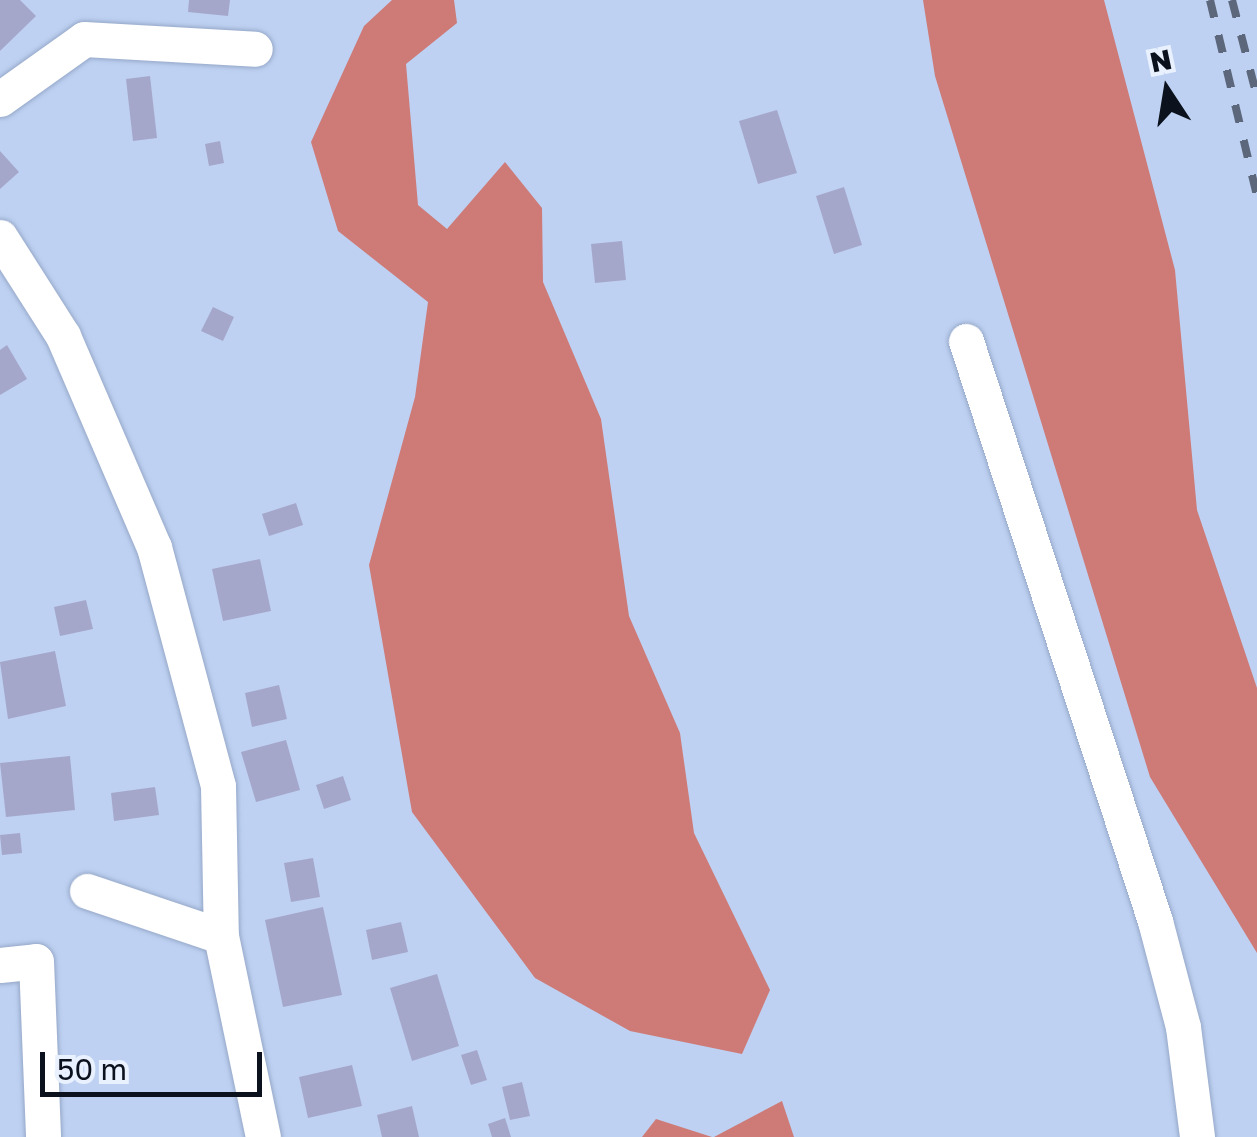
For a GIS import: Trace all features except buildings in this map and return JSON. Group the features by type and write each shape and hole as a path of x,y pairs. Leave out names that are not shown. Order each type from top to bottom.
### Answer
{"street":[{"path":"0,99 84,39 255,50"},
{"path":"0,236 63,336 154,547 218,786 222,936 263,1137"},
{"path":"966,341 1160,940 1196,1137"},
{"path":"86,891 222,936"},
{"path":"0,965 36,961 43,1137"}],"shaded area":[{"path":"392,0 454,0 457,23 406,64 418,205 447,229 505,162 542,208 543,282 601,419 629,616 680,733 694,833 770,990 742,1054 630,1031 535,978 412,812 369,565 415,397 428,302 338,231 311,142 364,26"},
{"path":"923,0 1104,0 1175,270 1197,510 1257,688 1257,953 1150,777 935,76"},
{"path":"782,1101 794,1137 714,1137"},
{"path":"656,1119 712,1137 642,1137"}],"railway":[{"path":"1210,0 1257,196"},
{"path":"1232,0 1257,97"}]}
